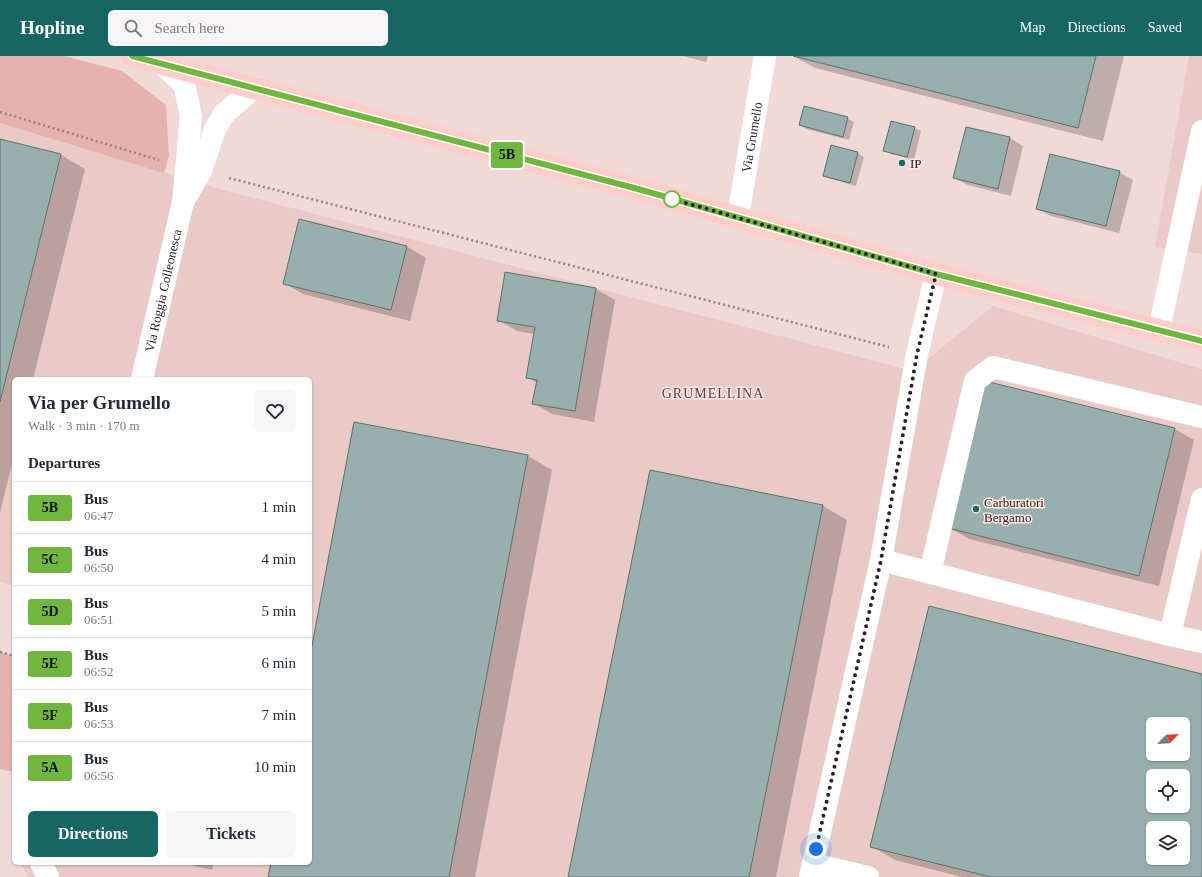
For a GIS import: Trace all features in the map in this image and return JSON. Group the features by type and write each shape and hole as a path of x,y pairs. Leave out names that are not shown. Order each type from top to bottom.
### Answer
{"main road":[{"path":"132,56 638,189 936,274 1202,341"}],"street":[{"name":"Via Grumello","path":"738,217 765,56"},
{"name":"Via Roggia Colleonesca","path":"162,64 184,84 191,116 194,170"},
{"name":"Via Roggia Colleonesca","path":"142,377 183,202 194,170 224,114 254,88"},
{"path":"1159,330 1202,132"},
{"path":"866,877 812,870 881,560 917,354 936,274"},
{"path":"930,573 974,381 993,367 1202,417"},
{"path":"1170,635 1202,499"},
{"path":"881,560 1202,642"},
{"path":"42,865 48,877"}],"path":[{"path":"0,112 194,170 917,354"},
{"path":"0,652 12,655"}],"shaded area":[{"path":"0,56 64,56 122,71 166,105 169,156 164,173 0,123"},
{"path":"1189,56 1202,56 1202,254 1155,247"},
{"path":"0,123 216,188 913,371 993,306 1202,369 1202,877 27,877 23,865 312,865 312,377 12,377 12,585 0,582"},
{"path":"0,652 12,655 12,772 0,769"}],"building":[{"path":"793,56 1096,56 1078,128"},
{"path":"804,106 848,117 843,137 799,125"},
{"path":"891,121 915,127 907,157 883,151"},
{"path":"966,127 1010,137 998,189 953,178"},
{"path":"0,139 61,154 0,402"},
{"path":"831,145 858,152 850,183 823,176"},
{"path":"1050,154 1120,171 1106,226 1036,209"},
{"path":"299,219 407,246 391,310 283,284"},
{"path":"505,272 596,288 575,411 532,404 537,380 526,378 535,327 497,321"},
{"path":"985,381 1175,428 1139,576 948,528"},
{"path":"354,422 528,455 449,877 268,877 271,865 312,865 312,645"},
{"path":"650,470 823,505 749,877 568,877"},
{"path":"929,606 1202,674 1202,877 991,877 870,847"}],"bus line":[{"name":"5B","path":"132,56 638,189 936,274 1202,341"}],"place":[{"name":"IP","path":"902,163"},
{"name":"Carburatori Bergamo","path":"976,509"}],"district":[{"name":"GRUMELLINA","path":"713,393"}],"route":[{"path":"672,199 936,274 917,354 881,560 816,849"}]}
